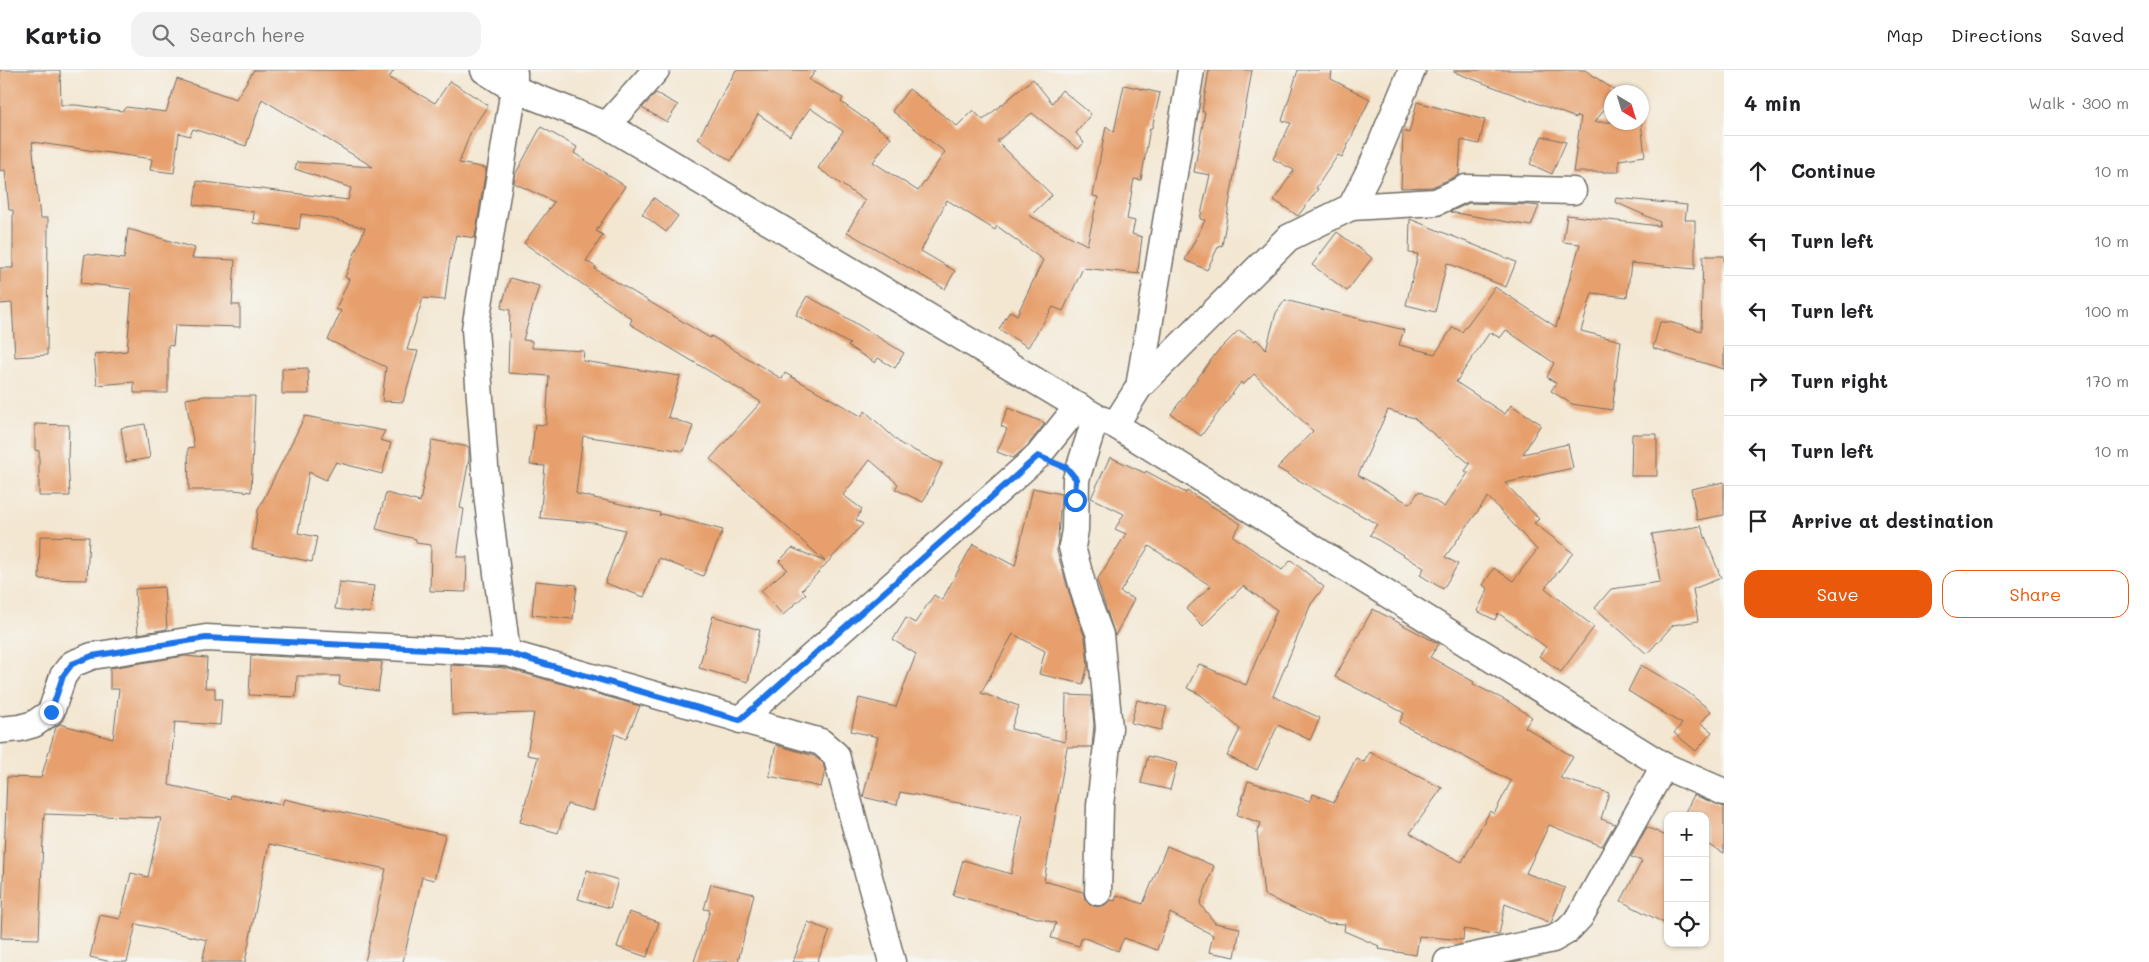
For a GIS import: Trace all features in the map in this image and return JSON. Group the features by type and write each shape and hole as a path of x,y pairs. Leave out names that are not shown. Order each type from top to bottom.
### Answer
{"street":[{"path":"484,70 514,80 607,126 1096,416 1664,766 1724,792"},
{"path":"607,126 656,70"},
{"path":"1138,387 1191,70"},
{"path":"1351,207 1372,166 1412,70"},
{"path":"507,653 487,494 475,329 514,80"},
{"path":"740,720 1038,456 1138,387 1288,238 1351,207 1436,202 1466,188 1573,191"},
{"path":"1096,416 1076,479 1076,530 1072,547 1085,595 1100,635 1109,728 1100,804 1098,892"},
{"path":"1038,456 1067,468 1076,479"},
{"path":"0,730 20,728 34,724 51,712 63,676 72,664 92,656 206,638 507,653 821,742 836,755 892,962"},
{"path":"1447,962 1553,939 1567,931 1580,917 1664,766"}],"building":[{"path":"0,70 60,70 61,105 122,111 126,107 166,112 177,79 236,99 254,70 394,70 389,78 435,103 450,81 488,105 471,131 459,163 486,168 475,238 456,235 449,266 445,300 423,298 407,350 418,351 403,402 382,401 386,367 328,340 341,311 336,309 349,279 345,277 365,228 328,218 301,214 299,229 253,223 254,212 194,205 197,181 348,200 351,188 295,169 297,162 373,167 262,99 246,146 193,129 190,136 179,133 174,173 150,170 152,159 32,142 40,218 48,218 47,355 15,357 12,303 0,304 0,268 13,268 13,210 9,210 5,170 0,171"},
{"path":"736,70 816,70 809,80 843,98 841,102 891,137 873,162 918,191 945,152 892,111 909,89 957,126 973,110 983,120 1033,79 1052,103 1062,90 1091,114 1076,133 1084,143 1078,149 1032,113 997,141 1052,195 1030,216 1087,245 1098,197 1093,196 1106,126 1114,132 1124,85 1160,93 1152,128 1150,128 1141,180 1134,179 1127,219 1135,221 1132,234 1142,237 1138,271 1140,274 1083,268 1063,311 1053,307 1028,347 999,329 1010,311 1017,315 1043,260 997,226 995,230 947,200 921,251 955,271 945,289 847,232 865,201 818,168 843,131 810,108 790,136 758,114 731,161 698,139"},
{"path":"1209,70 1252,70 1222,246 1219,245 1207,270 1185,260 1205,220 1200,219 1210,175 1194,172 1205,112 1202,112"},
{"path":"1298,70 1332,70 1331,79 1370,99 1342,157 1338,155 1316,188 1318,189 1298,216 1274,200 1294,170 1273,159 1291,123 1282,121"},
{"path":"1455,70 1585,70 1607,85 1604,85 1604,110 1595,122 1604,122 1604,130 1642,130 1645,156 1619,160 1619,172 1573,172 1581,117 1576,116 1576,118 1454,72"},
{"path":"656,93 678,105 667,122 642,108"},
{"path":"1417,102 1485,120 1479,144 1461,140 1459,175 1432,187 1401,188 1403,131 1409,133"},
{"path":"541,127 577,147 574,153 625,186 596,231 603,235 586,261 596,267 595,269 782,379 785,373 861,416 865,411 901,444 942,464 923,502 895,489 898,484 870,460 843,495 862,509 856,520 863,524 802,590 806,594 783,615 761,591 787,569 779,561 792,548 826,562 710,459 761,402 630,324 632,319 524,243 554,202 514,183 516,173"},
{"path":"1542,136 1566,142 1552,174 1530,164"},
{"path":"654,198 678,216 666,232 642,214"},
{"path":"1616,198 1687,205 1685,220 1695,220 1695,269 1631,263 1627,297 1592,293 1581,331 1621,341 1612,410 1572,404 1551,391 1556,383 1547,377 1554,363 1506,330 1500,338 1490,332 1456,382 1505,414 1511,405 1541,424 1523,454 1568,444 1573,468 1505,483 1539,519 1534,523 1573,553 1545,588 1594,627 1561,672 1539,656 1546,647 1498,613 1495,620 1477,611 1488,589 1483,585 1494,568 1513,581 1537,550 1488,497 1445,557 1458,564 1443,589 1420,575 1424,568 1370,535 1377,524 1277,468 1313,431 1254,374 1243,385 1241,382 1201,436 1171,414 1217,352 1239,330 1255,341 1256,339 1266,349 1276,313 1285,300 1404,330 1399,345 1435,354 1453,327 1462,332 1495,287 1556,327 1580,244 1563,242 1567,215 1659,226 1660,222 1615,202","holes":["1388,410 1414,418 1470,464 1465,471 1468,473 1444,507 1419,491 1410,504 1358,475"]},
{"path":"1469,203 1539,206 1531,226 1450,212"},
{"path":"1410,219 1516,262 1506,287 1447,263 1435,312 1406,305 1418,254 1409,253"},
{"path":"128,229 195,248 192,258 235,260 232,305 240,305 240,327 175,325 173,346 168,345 168,393 134,393 134,382 97,385 94,354 127,351 132,289 81,283 85,254 124,259"},
{"path":"1337,232 1372,258 1347,291 1312,265"},
{"path":"1703,256 1724,256 1724,369 1653,348 1660,322 1669,322 1701,331"},
{"path":"510,278 539,286 523,340 532,341 532,348 584,351 583,361 680,376 668,417 693,426 684,451 583,436 576,492 577,494 660,513 659,516 661,514 723,530 703,576 659,558 644,597 605,583 625,530 594,523 540,518 545,466 530,465 535,424 546,425 549,376 508,373 510,310 501,308"},
{"path":"807,296 904,353 895,368 878,358 875,363 848,346 850,344 796,315"},
{"path":"308,368 309,394 282,394 282,369"},
{"path":"204,396 255,396 251,492 189,490 188,448 194,447 186,399"},
{"path":"1008,408 1045,423 1027,446 1013,458 997,452 1007,429 1001,426"},
{"path":"305,416 385,431 380,440 391,443 382,474 336,462 326,480 309,472 298,533 317,537 312,562 252,549 258,510"},
{"path":"35,424 69,425 70,496 39,496 39,451 35,450"},
{"path":"145,424 150,458 126,462 121,428"},
{"path":"1632,434 1657,434 1657,476 1631,476"},
{"path":"432,440 469,447 469,459 460,508 464,509 457,557 467,557 466,592 430,591 431,545 416,543 416,539 376,529 386,493 420,502"},
{"path":"1110,457 1145,473 1146,471 1186,493 1187,491 1241,524 1233,536 1282,570 1291,560 1324,587 1311,604 1273,696 1320,718 1310,740 1278,725 1257,770 1227,756 1240,729 1201,695 1187,688 1199,664 1246,685 1277,610 1243,586 1203,626 1186,609 1211,586 1149,546 1120,592 1134,599 1115,636 1097,580 1126,534 1115,529 1124,514 1091,498"},
{"path":"1724,482 1724,515 1697,520 1691,489"},
{"path":"1033,488 1061,494 1057,551 1085,638 1088,665 1083,684 1039,674 1045,651 1013,634 981,693 1019,706 1011,729 1065,742 1066,695 1091,696 1094,724 1092,747 1067,747 1044,881 1083,892 1085,900 1090,905 1097,907 1105,905 1111,900 1115,901 1117,895 1143,904 1167,846 1214,866 1200,904 1215,923 1240,928 1235,957 1209,952 1213,935 1170,913 1157,950 1124,938 1118,951 1082,937 1079,946 1051,938 1056,923 953,895 963,860 1011,874 1023,815 900,792 897,805 863,797 878,737 851,731 859,698 896,707 916,654 893,640 906,618 915,623 934,595 942,600 973,544 1015,566"},
{"path":"1701,526 1721,578 1693,589 1698,621 1673,625 1647,654 1595,608 1611,589 1660,582 1652,534"},
{"path":"40,536 89,537 87,580 39,579"},
{"path":"535,581 577,585 573,619 532,615"},
{"path":"339,582 374,586 370,613 335,609"},
{"path":"164,587 167,629 138,634 135,589"},
{"path":"1373,609 1439,644 1430,657 1532,717 1525,727 1573,757 1560,778 1609,793 1601,819 1615,824 1602,846 1549,825 1526,873 1565,888 1551,923 1505,904 1499,935 1464,929 1463,940 1419,936 1416,955 1378,949 1379,946 1344,931 1345,924 1326,923 1264,895 1257,832 1261,823 1237,815 1248,781 1310,801 1313,794 1334,802 1356,758 1364,762 1369,752 1442,788 1410,833 1437,850 1462,862 1490,811 1494,814 1511,781 1399,723 1404,713 1335,677"},
{"path":"713,616 760,630 748,682 699,668"},
{"path":"251,655 382,662 378,691 339,685 340,676 297,676 296,697 249,695"},
{"path":"185,656 207,658 205,688 215,688 215,699 222,699 220,725 175,722 169,785 230,799 231,795 282,805 284,799 445,835 434,880 422,877 403,962 365,962 386,869 269,844 245,962 202,962 207,940 136,924 127,962 111,962 90,957 100,915 120,919 131,873 148,877 161,818 44,814 39,939 1,938 7,777 41,778 56,727 60,724 113,739 119,689 110,689 110,668"},
{"path":"451,665 505,668 640,706 626,739 615,734 593,811 567,804 558,833 520,822 538,757 527,755 534,713 452,715"},
{"path":"1641,665 1686,691 1711,711 1701,723 1712,732 1696,751 1674,733 1682,724 1628,691"},
{"path":"1137,700 1167,707 1161,730 1131,723"},
{"path":"776,745 814,756 823,763 825,771 821,787 769,776"},
{"path":"1148,756 1177,763 1170,790 1141,783"},
{"path":"1694,795 1724,807 1724,853 1709,845 1709,812 1685,812"},
{"path":"1647,827 1664,835 1664,923 1621,901 1642,861 1631,857"},
{"path":"587,870 618,880 610,908 578,899"},
{"path":"711,884 754,894 738,962 694,962 710,910 704,909"},
{"path":"629,912 659,922 647,957 617,947"},
{"path":"808,922 830,931 817,962 793,962"}],"route":[{"path":"51,712 63,676 72,664 92,656 206,638 507,653 740,720 1038,456 1067,468 1076,479 1075,500"}]}
